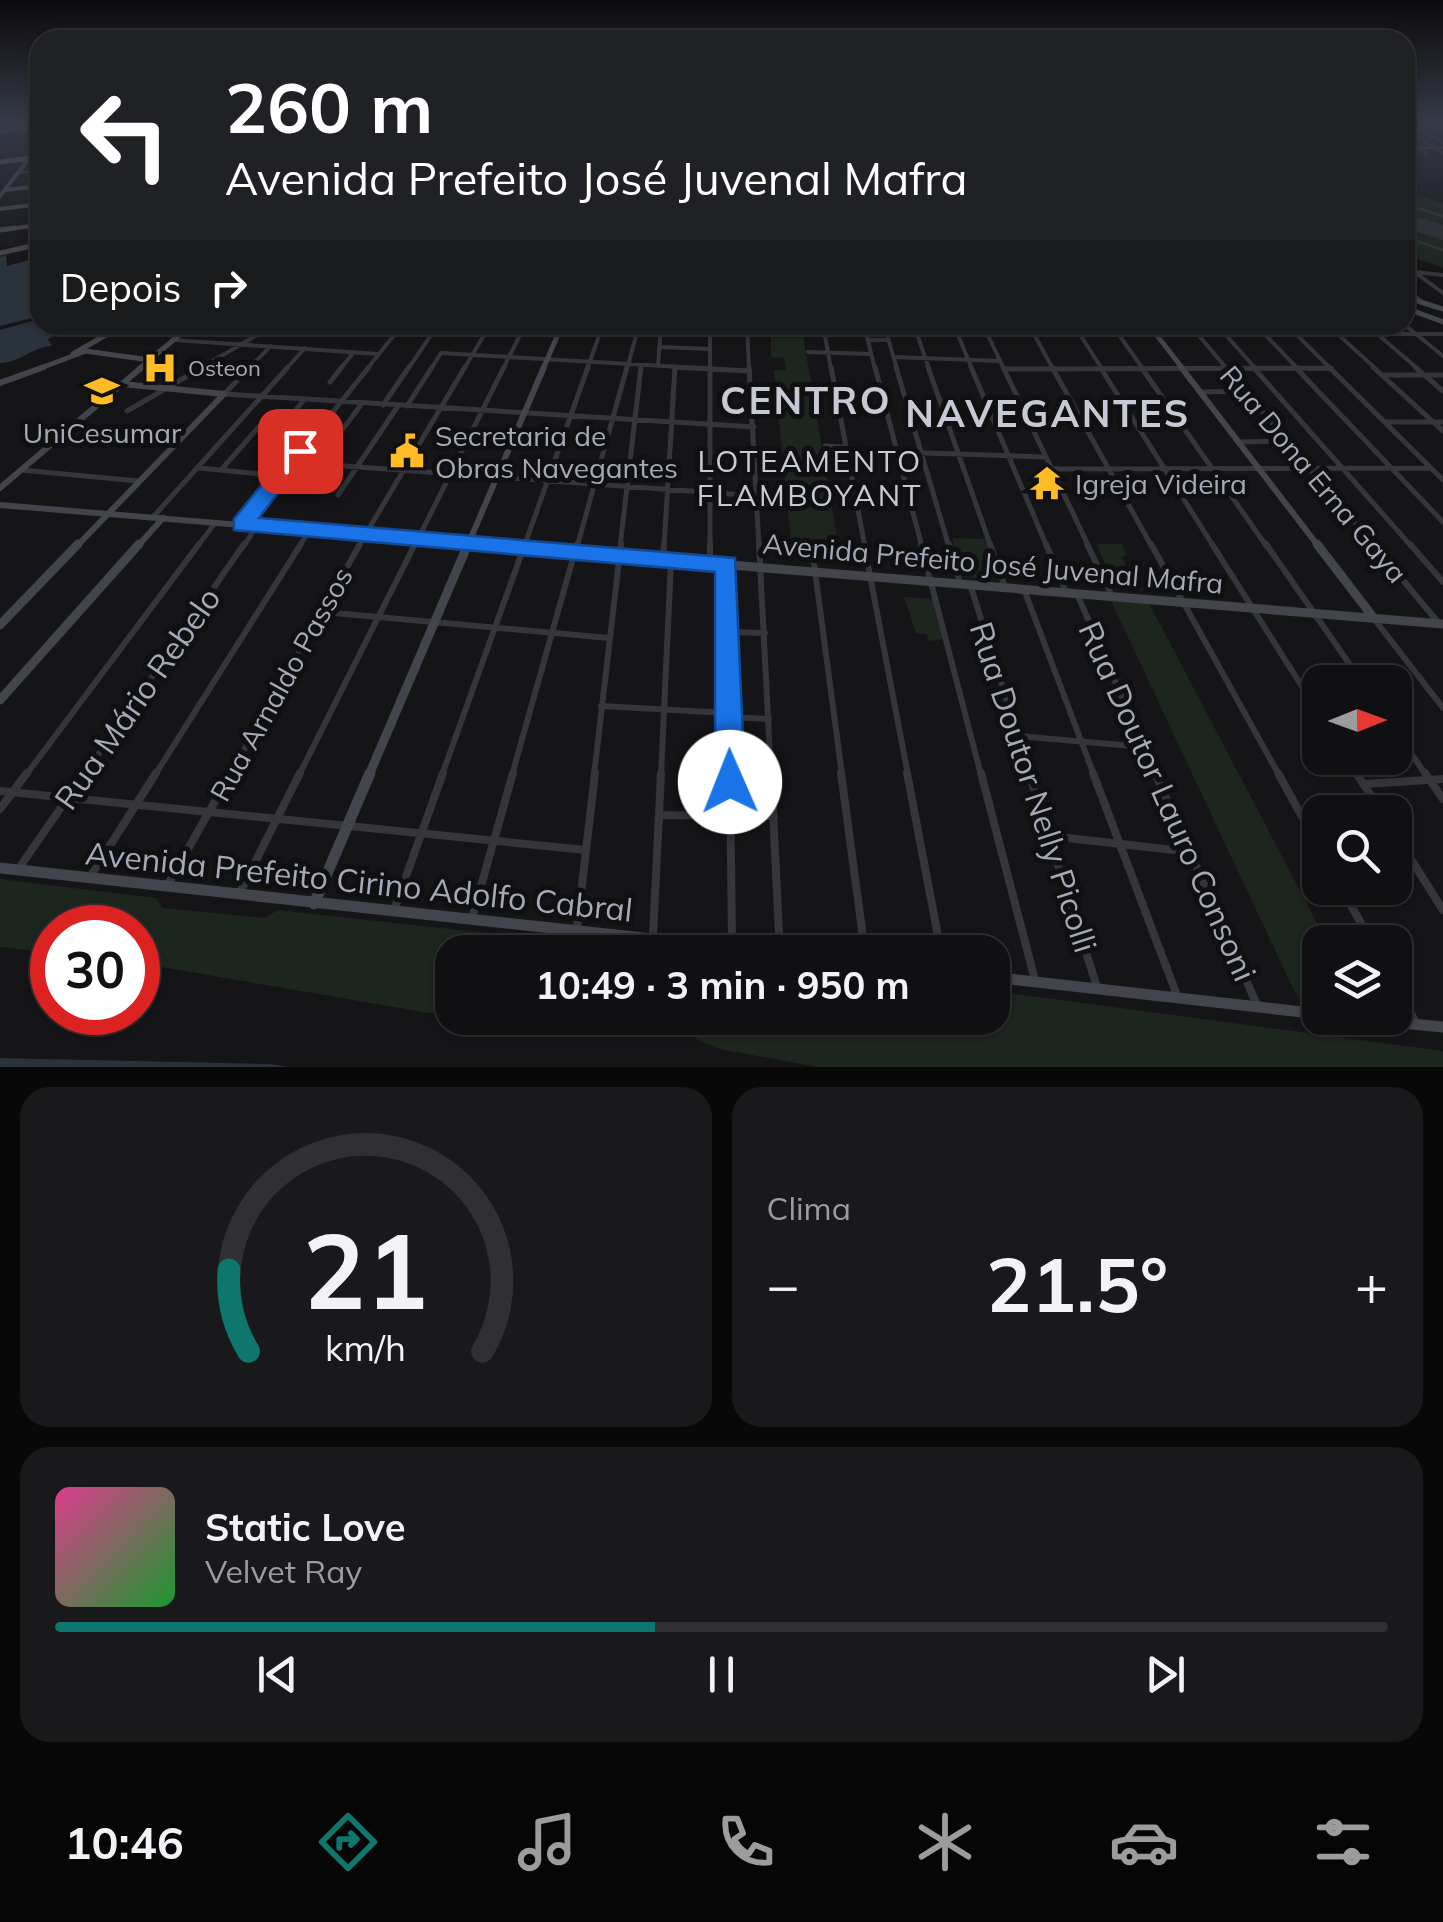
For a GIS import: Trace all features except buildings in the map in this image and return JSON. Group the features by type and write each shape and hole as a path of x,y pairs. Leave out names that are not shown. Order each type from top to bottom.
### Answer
{"main road":[{"path":"2,192 18,173"},
{"path":"2,192 29,188"},
{"path":"0,209 30,205"},
{"path":"0,230 30,228"},
{"path":"0,253 30,248"},
{"path":"1415,299 1443,308"},
{"path":"1415,312 1443,322"},
{"path":"0,383 105,335"},
{"path":"0,488 180,335"},
{"path":"314,904 558,335"},
{"path":"1156,335 1373,617"},
{"path":"75,351 150,360"},
{"path":"122,384 224,394"},
{"path":"0,625 224,394"},
{"name":"Avenida Prefeito José Juvenal Mafra","path":"0,506 1438,623"},
{"path":"0,700 158,518"},
{"name":"Avenida Prefeito Cirino Adolfo Cabral","path":"0,868 614,935"},
{"path":"1010,980 1302,1012"},
{"path":"1412,1024 1443,1027"}],"street":[{"path":"18,173 26,172"},
{"path":"1415,271 1443,275"},
{"path":"1415,272 1443,293"},
{"path":"1415,296 1423,302"},
{"path":"1416,334 1443,334"},
{"path":"1416,334 1442,354"},
{"path":"127,411 256,335"},
{"path":"242,525 394,335"},
{"path":"382,406 431,335"},
{"name":"Rua Arnaldo Passos","path":"165,888 365,534 484,335"},
{"path":"239,896 520,335"},
{"path":"394,910 598,335"},
{"path":"472,918 637,335"},
{"path":"658,366 660,335"},
{"path":"710,335 710,563"},
{"path":"748,335 766,634 776,935"},
{"path":"826,335 938,935"},
{"path":"867,335 1036,982"},
{"name":"Rua Doutor Nelly Picolli","path":"887,335 1098,989"},
{"path":"918,335 1006,587"},
{"path":"958,335 1066,592"},
{"path":"988,335 1112,596"},
{"path":"1035,335 1302,817"},
{"path":"1080,335 1302,687"},
{"path":"1119,335 1350,665"},
{"name":"Rua Dona Erna Gaya","path":"1198,335 1438,623 1443,634"},
{"path":"1226,335 1443,582"},
{"path":"1266,335 1443,522"},
{"path":"1297,335 1443,480"},
{"path":"1339,335 1443,431"},
{"path":"1378,335 1443,391"},
{"path":"174,340 378,354"},
{"path":"868,340 888,340"},
{"path":"224,394 271,346"},
{"path":"659,347 710,349"},
{"path":"158,518 197,468 305,348"},
{"path":"330,382 354,352"},
{"path":"808,352 872,354"},
{"path":"406,407 441,354 750,371"},
{"path":"894,357 1000,360"},
{"path":"577,930 640,365"},
{"path":"652,935 675,367"},
{"path":"1004,369 1330,368"},
{"path":"1382,375 1443,375"},
{"path":"1200,392 1245,391"},
{"path":"224,394 754,427"},
{"path":"262,450 304,400"},
{"path":"361,404 317,464 758,496"},
{"path":"338,495 398,406"},
{"path":"221,470 264,422"},
{"path":"1385,422 1443,422"},
{"path":"1239,442 1287,442"},
{"path":"825,446 846,447"},
{"path":"897,452 1046,457"},
{"path":"314,490 332,465"},
{"path":"197,468 280,476"},
{"path":"1052,470 1430,468"},
{"path":"20,470 138,482"},
{"path":"0,809 215,522"},
{"name":"Rua Mário Rebelo","path":"17,870 257,526"},
{"path":"88,879 310,530"},
{"path":"813,556 862,935"},
{"path":"727,564 732,935"},
{"path":"1024,589 1178,998"},
{"name":"Rua Doutor Lauro Consoni","path":"1077,593 1258,1008"},
{"path":"321,612 609,638"},
{"path":"1373,617 1443,708"},
{"path":"728,632 766,634"},
{"path":"602,706 769,718"},
{"path":"1018,736 1144,747"},
{"path":"1412,754 1443,799"},
{"path":"1357,775 1370,795"},
{"path":"1363,784 1443,780"},
{"path":"0,791 586,850"},
{"path":"658,815 774,816"},
{"path":"1050,836 1190,852"},
{"path":"1412,861 1443,910"},
{"path":"1412,1014 1418,1025"}],"shaded area":[{"path":"1415,194 1443,203 1443,227 1415,218"},
{"path":"1415,229 1443,238 1443,268 1415,258"},
{"path":"6,255 7,266 30,260 30,318 0,326 0,257"},
{"path":"30,322 30,335 57,335 48,339 52,346 0,363 0,330"},
{"path":"771,335 803,335 840,554 792,551 774,370 786,370 784,358 771,357"},
{"path":"952,538 988,539 1001,580 963,577"},
{"path":"1096,544 1122,544 1127,556 1122,557 1137,587 1144,590 1117,590"},
{"path":"904,597 934,599 944,639 928,641 927,634 916,633"},
{"path":"1110,599 1149,603 1302,894 1302,905 1308,905 1318,925 1302,925 1302,999 1298,999"},
{"path":"0,879 156,898 163,908 266,918 277,910 504,935 435,935 435,1014 160,967 160,905 30,905 30,950 0,947"},
{"path":"1010,993 1443,1051 1443,1067 818,1067 719,1049 688,1035 1010,1035"},
{"path":"0,1058 269,1064 289,1067 0,1067"}],"waterway":[{"path":"1415,207 1443,216"},
{"path":"1415,240 1443,250"}],"runway":[{"path":"1415,223 1443,233"}],"place":[{"name":"Osteon","path":"160,368"},
{"name":"UniCesumar","path":"102,391"},
{"name":"Secretaria de Obras Navegantes","path":"407,451"},
{"name":"Igreja Videira","path":"1047,483"}],"district":[{"name":"CENTRO","path":"806,400"},
{"name":"NAVEGANTES","path":"1048,413"},
{"name":"LOTEAMENTO FLAMBOYANT","path":"810,478"}],"route":[{"path":"300,451 242,525 727,564 730,782"}]}
